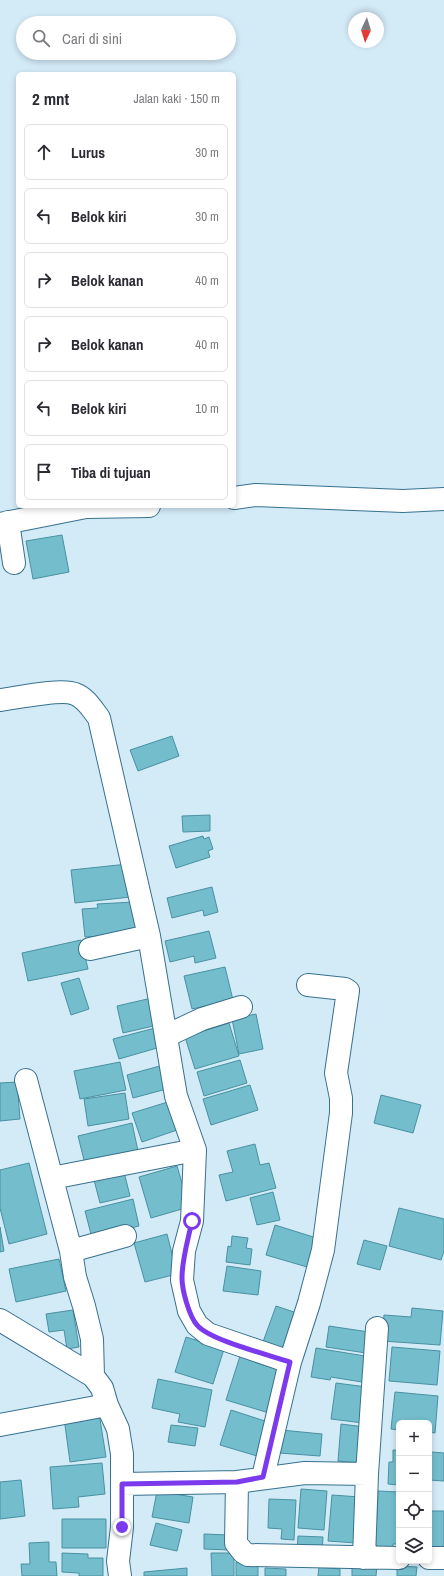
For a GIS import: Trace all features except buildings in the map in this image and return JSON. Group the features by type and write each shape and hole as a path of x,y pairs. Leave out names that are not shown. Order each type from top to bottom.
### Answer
{"street":[{"path":"236,498 256,495 404,501 444,499"},
{"path":"14,563 4,523 81,508"},
{"path":"0,700 56,692 74,693 88,703 99,718 149,936 176,1096 195,1150 192,1221 184,1251 182,1280 189,1311 197,1325 208,1334 290,1362"},
{"path":"90,949 149,936"},
{"path":"263,1477 290,1362 309,1303 323,1250 341,1112 341,1098 336,1073 348,995 345,989 308,985"},
{"path":"166,1036 202,1019 241,1007"},
{"path":"26,1080 71,1250 75,1277 92,1339 93,1376"},
{"path":"52,1178 195,1150"},
{"path":"71,1250 125,1236"},
{"path":"0,1320 93,1376 102,1388 107,1405 118,1429 122,1454 122,1527 118,1561 120,1576"},
{"path":"364,1558 367,1474 377,1328"},
{"path":"0,1425 107,1405"},
{"path":"122,1484 237,1482 263,1477 305,1473 367,1474"},
{"path":"237,1482 236,1543 248,1556 396,1558"},
{"path":"432,1558 444,1558"}],"route":[{"path":"122,1527 122,1484 192,1484 237,1482 263,1477 290,1362 208,1334 197,1325 189,1311 182,1280 184,1251 192,1221"}]}
